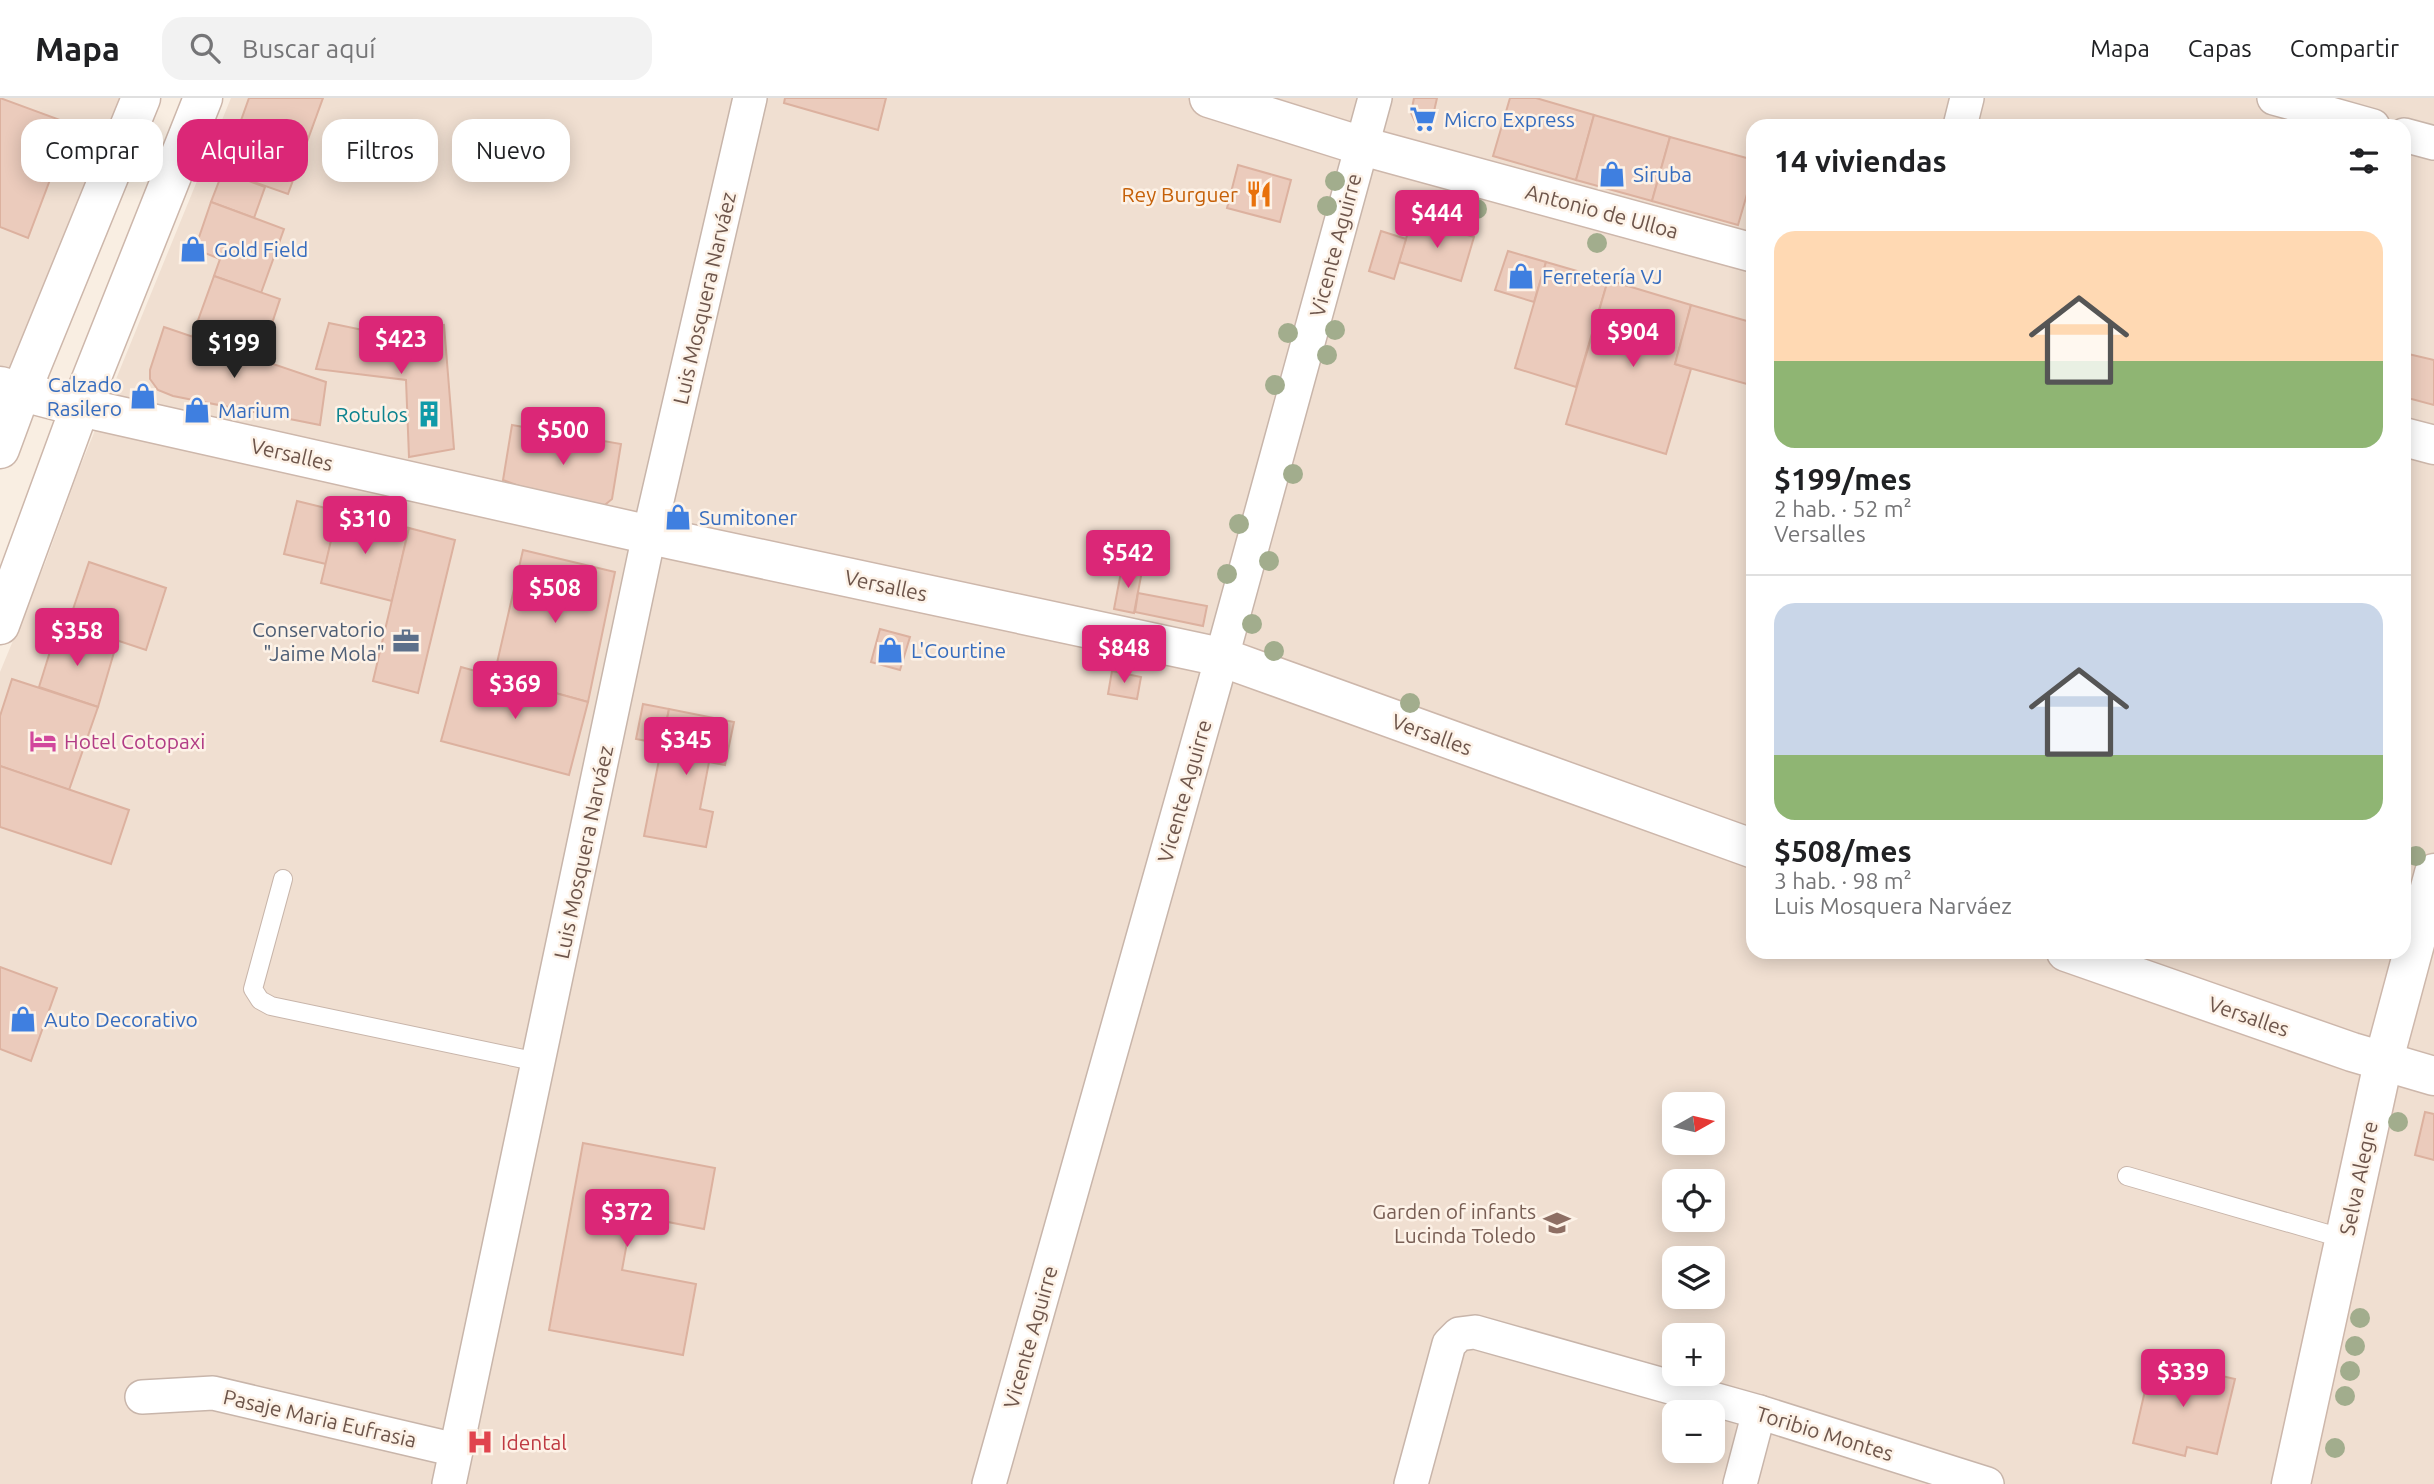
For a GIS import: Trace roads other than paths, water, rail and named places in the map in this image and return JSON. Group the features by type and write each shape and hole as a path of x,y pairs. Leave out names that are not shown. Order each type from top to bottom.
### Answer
{"street":[{"path":"0,450 10,389 141,98"},
{"path":"0,625 80,407 203,98"},
{"name":"Luis Mosquera Narváez","path":"449,1484 649,535 750,98"},
{"name":"Antonio de Ulloa","path":"1209,98 1362,146 1746,251"},
{"name":"Vicente Aguirre","path":"989,1484 1376,98"},
{"path":"1962,119 1967,98"},
{"path":"2274,98 2348,119"},
{"path":"2411,137 2434,143"},
{"name":"Versalles","path":"10,389 649,535 1221,657 1746,846"},
{"path":"2411,439 2434,445"},
{"name":"Selva Alegre","path":"2411,959 2434,873"},
{"name":"Versalles","path":"2086,959 2383,1063 2434,1076"},
{"name":"Selva Alegre","path":"2291,1484 2383,1063 2411,959"},
{"name":"Toribio Montes","path":"1411,1484 1449,1344 1459,1334 1475,1332 1759,1412 1987,1484"},
{"name":"Pasaje Maria Eufrasia","path":"142,1397 213,1393 456,1450"},
{"path":"1740,1484 1759,1412"}],"lane":[{"path":"283,879 253,989 260,1000 271,1006 538,1062"},
{"path":"2127,1176 2345,1239"}],"place":[{"name":"Micro Express","path":"1423,119"},
{"name":"Siruba","path":"1612,174"},
{"name":"Rey Burguer","path":"1259,194"},
{"name":"Gold Field","path":"193,249"},
{"name":"Ferretería VJ","path":"1521,276"},
{"name":"Calzado Rasilero","path":"143,396"},
{"name":"Marium","path":"197,410"},
{"name":"Rotulos","path":"429,414"},
{"name":"Sumitoner","path":"678,517"},
{"name":"Conservatorio \"Jaime Mola\"","path":"406,641"},
{"name":"L'Courtine","path":"890,650"},
{"name":"Hotel Cotopaxi","path":"43,741"},
{"name":"Auto Decorativo","path":"23,1019"},
{"name":"Garden of infants Lucinda Toledo","path":"1557,1223"},
{"name":"Idental","path":"480,1442"}]}
